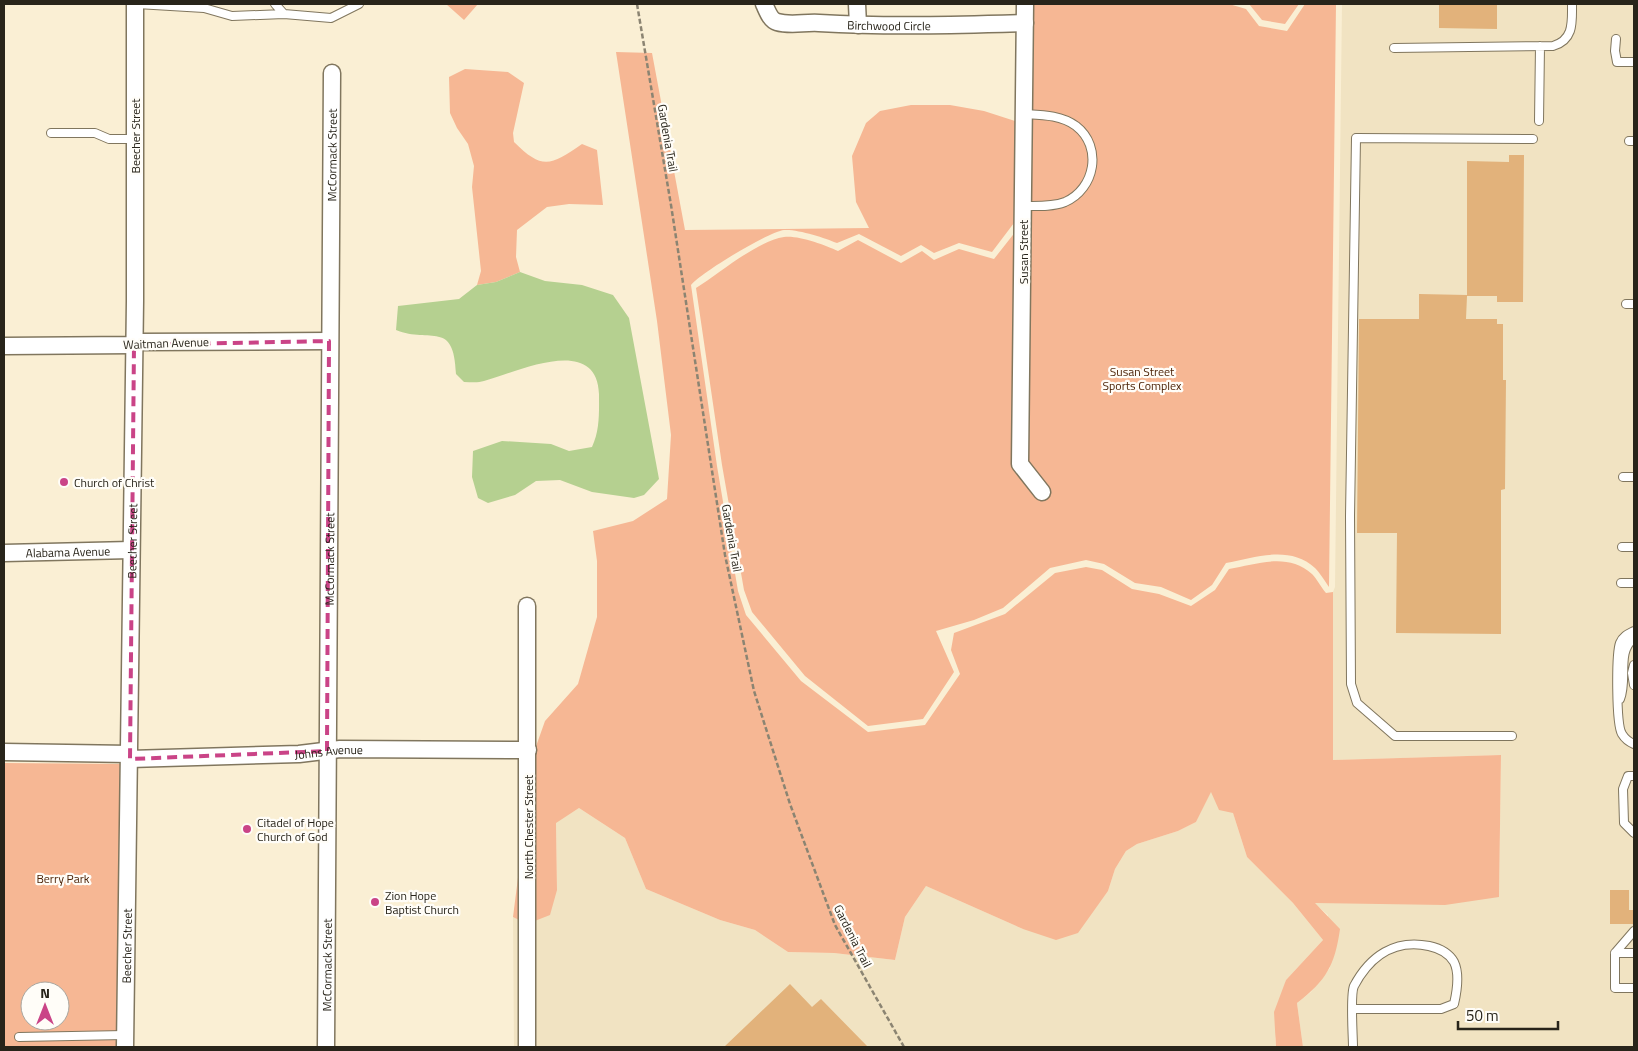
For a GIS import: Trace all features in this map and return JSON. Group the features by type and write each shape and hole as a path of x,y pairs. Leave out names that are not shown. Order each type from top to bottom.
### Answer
{"street":[{"name":"Beecher Street","path":"125,1041 130,756 130,550 134,345 136,4"},
{"name":"Birchwood Circle","path":"764,4 775,22 858,25 1025,23"},
{"path":"857,4 858,25"},
{"name":"Susan Street","path":"1025,4 1020,464 1042,492"},
{"name":"McCormack Street","path":"326,1047 332,73"},
{"name":"Waitman Avenue","path":"4,346 134,345 138,342 329,341"},
{"name":"Alabama Avenue","path":"4,553 130,550"},
{"name":"North Chester Street","path":"527,606 527,1047"},
{"name":"Johns Avenue","path":"4,752 130,756 299,754 340,749 528,750"}],"lane":[{"path":"136,4 204,6 232,16 284,14 331,18 359,4"},
{"path":"274,4 284,14"},
{"path":"1394,48 1540,46 1560,44 1569,36 1572,4"},
{"path":"1616,39 1615,51 1617,62 1634,62"},
{"path":"1539,121 1540,46"},
{"path":"1023,206 1051,206 1072,198 1086,184 1091,174 1093,155 1085,137 1076,127 1049,116 1024,114"},
{"path":"50,133 95,133 109,139 135,139"},
{"path":"1512,736 1395,736 1357,703 1351,684 1350,516 1356,138 1533,140"},
{"path":"1623,477 1634,477"},
{"path":"1622,547 1634,547"},
{"path":"1621,583 1634,583"},
{"path":"1634,631 1626,635 1618,649 1620,730 1625,738 1634,744"},
{"path":"1618,703 1624,690 1624,651 1634,638"},
{"path":"1634,665 1632,673 1634,685"},
{"path":"1631,776 1623,789 1624,823 1634,833"},
{"path":"1634,930 1615,953 1615,988 1634,988"},
{"path":"1353,1009 1441,1009 1454,1004 1457,974 1454,961 1438,948 1418,944 1398,945 1382,953 1353,988 1353,1009 1353,1047"},
{"path":"1615,953 1634,953"},
{"path":"19,1037 125,1041"}],"path":[{"name":"Gardenia Trail","path":"636,4 671,205 726,555 754,691 790,804 835,925 904,1047"}],"highlighted area":[{"path":"329,341 327,751 130,759 134,345"}],"shaded area":[{"path":"1342,4 1634,4 1634,1047 1303,1047 1297,1003 1311,992 1330,968 1328,915 1314,903 1499,896 1501,755 1333,760 1333,592 1335,587"},
{"path":"520,272 545,281 582,285 613,295 629,318 659,479 644,495 634,498 592,492 560,480 536,481 515,495 488,503 478,498 472,477 473,451 502,441 551,444 569,451 592,447 598,428 599,414 599,394 595,376 585,365 570,361 553,361 534,365 482,382 464,382 456,374 451,346 445,340 438,337 409,334 396,330 398,306 459,299 477,285 496,282"},
{"path":"1211,791 1233,813 1247,857 1293,903 1323,940 1286,980 1275,1038 1276,1047 514,1047 513,917 528,924 557,889 556,822 579,808 625,838 646,889 720,920 755,930 788,952 834,953 895,960 905,917 926,886 1023,929 1093,911 1108,891 1115,869 1126,851 1137,844 1178,831 1196,822"}],"green space":[{"path":"446,4 478,4 464,20"},
{"name":"Susan Street Sports Complex","path":"1025,4 1229,4 1246,9 1259,26 1287,31 1305,4 1336,4 1329,587 1315,568 1305,561 1284,555 1261,556 1226,563 1212,585 1191,600 1161,587 1135,583 1104,564 1086,560 1050,568 1003,608 974,620 936,631 954,672 923,719 868,726 805,676 752,612 744,590 722,465 696,288 751,251 773,240 784,237 804,239 838,251 858,240 901,263 922,251 934,260 959,249 994,259 1023,222"},
{"path":"1249,4 1299,4 1285,24 1262,20"},
{"path":"1019,44 1017,219 992,252 959,243 934,253 921,245 901,256 859,234 837,243 804,232 784,230 776,232 736,253 708,271 691,285 717,466 738,591 746,615 801,681 868,732 925,725 960,674 951,650 954,633 1005,614 1055,573 1086,567 1102,570 1132,589 1159,594 1191,606 1215,590 1229,569 1272,561 1283,561 1303,567 1312,574 1326,593 1333,592 1333,760 1501,755 1499,897 1445,905 1315,903 1340,929 1335,953 1328,971 1315,987 1297,1003 1303,1047 1276,1047 1274,1012 1286,980 1323,940 1293,903 1247,857 1233,813 1219,810 1211,792 1196,822 1178,831 1137,844 1126,851 1115,869 1108,891 1078,933 1056,940 1023,929 926,886 905,917 895,960 834,953 788,952 755,930 720,920 646,889 625,838 579,808 556,823 557,890 550,915 527,924 513,917 534,752 545,721 578,684 597,617 597,561 593,531 633,521 667,499 671,435 657,321 616,52 652,53 685,230 869,228 856,202 852,156 866,123 880,111 911,105 950,105 984,111 1015,121"},
{"path":"465,69 508,72 524,83 513,133 514,142 532,158 547,162 555,160 582,144 597,150 603,205 569,204 547,207 517,230 516,257 520,272 496,282 477,285 481,271 472,187 474,166 468,144 450,113 449,77"},
{"name":"Berry Park","path":"4,763 123,764 123,1047 4,1047"}],"building":[{"path":"1439,4 1497,4 1497,29 1439,28"},
{"path":"1509,155 1524,155 1523,302 1497,302 1497,296 1467,296 1466,319 1497,319 1497,324 1503,324 1503,380 1506,380 1505,489 1501,490 1501,634 1396,633 1397,533 1357,533 1359,319 1419,319 1419,294 1467,295 1467,161 1509,162"},
{"path":"1610,890 1629,890 1629,910 1634,910 1634,924 1610,924"},
{"path":"790,984 812,1007 821,999 868,1047 724,1047"}],"place":[{"name":"Church of Christ","path":"64,482"},
{"name":"Citadel of Hope Church of God","path":"247,829"},
{"name":"Zion Hope Baptist Church","path":"375,902"}]}
